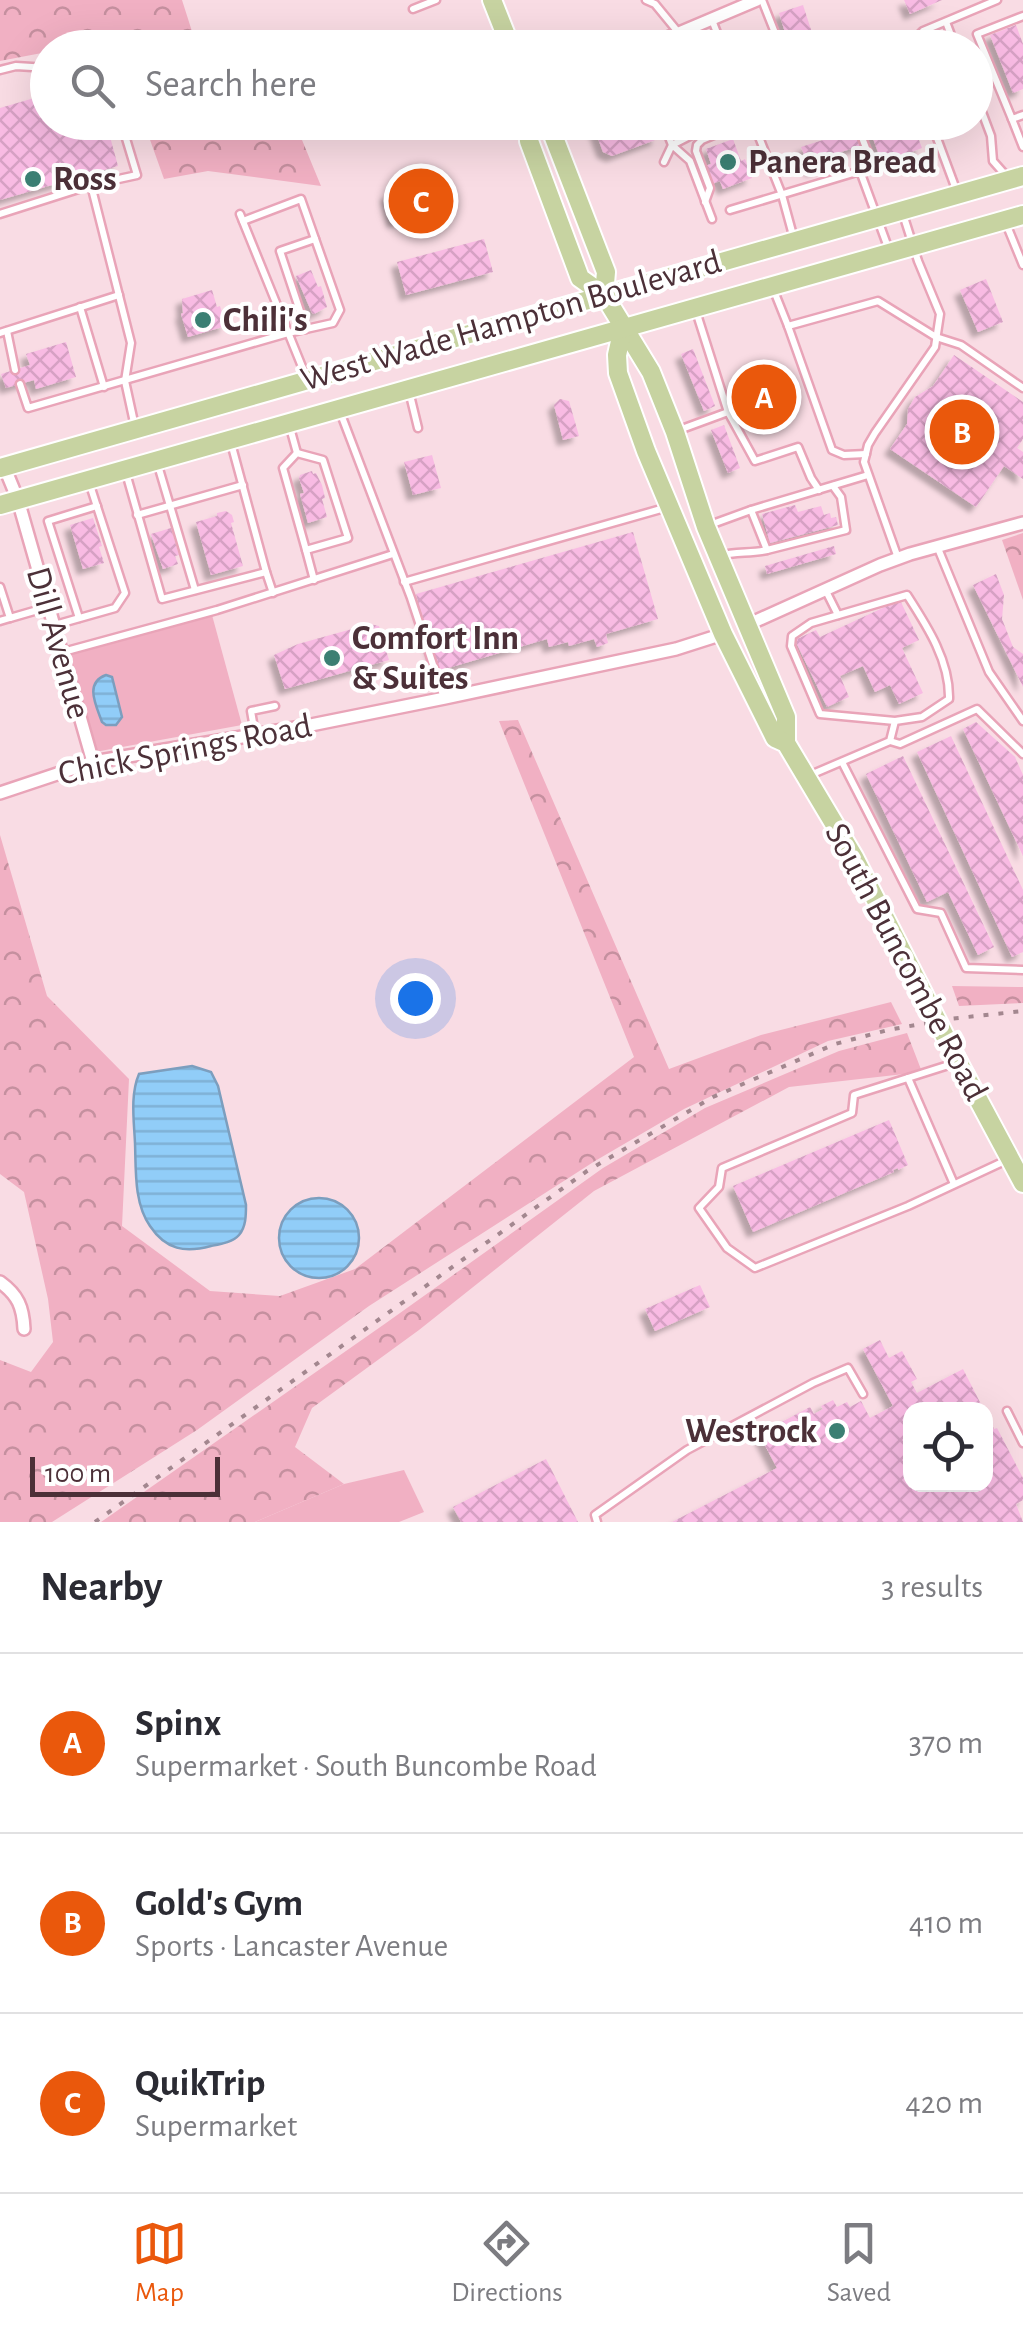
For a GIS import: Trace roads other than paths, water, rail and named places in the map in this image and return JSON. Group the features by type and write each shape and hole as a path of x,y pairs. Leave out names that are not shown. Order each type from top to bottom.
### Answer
{"main road":[{"path":"492,0 504,30"},
{"path":"529,140 580,278 604,295"},
{"path":"555,140 606,272 604,295"},
{"name":"West Wade Hampton Boulevard","path":"1,462 308,380 1016,178"},
{"name":"West Wade Hampton Boulevard","path":"9,503 1014,217"},
{"name":"South Buncombe Road","path":"604,295 651,372 706,526 786,718 786,744"},
{"name":"South Buncombe Road","path":"622,328 618,373 646,451 723,634 776,738 786,744 861,868 957,1060 1018,1170"}],"street":[{"path":"687,30 759,0"},
{"name":"Dill Avenue","path":"1,462 9,503 54,625 93,762"},
{"path":"747,625 898,558 1023,523"},
{"name":"Chick Springs Road","path":"0,793 93,762 444,698 676,649 723,634"},
{"path":"0,1282 20,1301 24,1329"}],"lane":[{"path":"412,9 436,0"},
{"path":"646,0 655,4 670,30"},
{"path":"759,0 772,30"},
{"path":"926,30 997,0"},
{"path":"987,30 1023,16"},
{"path":"712,19 716,30"},
{"path":"946,22 949,30"},
{"path":"0,70 30,67"},
{"path":"993,73 1023,147"},
{"path":"1012,119 1023,115"},
{"path":"0,214 91,185 138,175 127,140"},
{"path":"670,140 690,161 712,219"},
{"path":"664,162 672,145 682,140"},
{"path":"702,140 696,151 710,188 705,202"},
{"path":"760,140 794,240"},
{"path":"730,210 870,166 863,140"},
{"path":"938,140 958,194"},
{"path":"991,140 994,161 1016,178"},
{"path":"860,171 889,252"},
{"path":"91,185 132,342 124,381 136,428"},
{"path":"20,384 28,408 288,333 334,322 340,310 302,199 242,218 288,333 308,380"},
{"path":"898,558 864,462 875,433 935,347 940,314 902,210"},
{"path":"1014,217 1023,266"},
{"path":"306,329 280,250 316,239"},
{"path":"770,286 778,298 832,450 844,455 866,454"},
{"path":"15,370 3,332 119,295"},
{"path":"788,326 878,301 936,337 961,345 1023,388"},
{"path":"694,307 728,412 755,462 798,446 819,490"},
{"path":"80,308 104,387"},
{"path":"409,388 418,428"},
{"path":"338,408 444,698"},
{"path":"675,432 728,412"},
{"path":"289,422 297,453"},
{"path":"230,439 273,593"},
{"path":"297,453 283,468 314,580"},
{"path":"297,453 323,460 348,538 306,550"},
{"path":"156,460 195,590"},
{"path":"125,470 162,598 266,572"},
{"path":"706,526 868,475"},
{"path":"54,625 115,608 124,593 89,480"},
{"path":"137,515 243,485"},
{"path":"719,557 751,554 846,530 841,498 833,486"},
{"path":"79,618 48,520 97,506"},
{"path":"404,582 670,506"},
{"path":"750,510 767,550"},
{"path":"936,545 988,672 1023,720"},
{"path":"62,652 273,593 393,554"},
{"path":"0,587 10,618"},
{"path":"826,590 838,615"},
{"path":"907,595 933,634 950,686 949,699 922,717 895,722 820,714 791,646 792,636 812,624 907,595"},
{"path":"0,621 48,607"},
{"path":"255,734 251,711 275,706"},
{"path":"807,777 890,740 900,744 977,710 1023,754"},
{"path":"890,740 895,722"},
{"path":"842,762 917,909 940,913 966,968 1023,970"},
{"path":"957,1060 854,1095 852,1114 722,1168 719,1187 700,1208 727,1248 756,1268 954,1184 1018,1170"},
{"path":"908,1078 954,1184"},
{"path":"597,1522 595,1515 687,1450 813,1383 848,1368 863,1394"},
{"path":"1008,1411 1023,1443"}],"water":[{"path":"106,675 112,677 122,717 116,725 102,722 95,702 95,683"},
{"path":"192,1066 211,1072 218,1086 246,1213 243,1228 234,1239 184,1249 169,1245 156,1234 141,1207 134,1099 139,1074"},
{"path":"311,1198 327,1198 348,1209 359,1238 348,1267 327,1278 311,1278 297,1272 285,1260 279,1246 279,1230 285,1216 297,1204"}],"railway":[{"path":"95,1522 587,1171 713,1097 835,1044 949,1019 1023,1011"}],"place":[{"name":"Panera Bread","path":"728,162"},
{"name":"Ross","path":"33,179"},
{"name":"QuikTrip","path":"421,201"},
{"name":"Chili's","path":"203,320"},
{"name":"Spinx","path":"764,397"},
{"name":"Gold's Gym","path":"962,432"},
{"name":"Comfort Inn & Suites","path":"332,658"},
{"name":"Westrock","path":"837,1431"}]}
